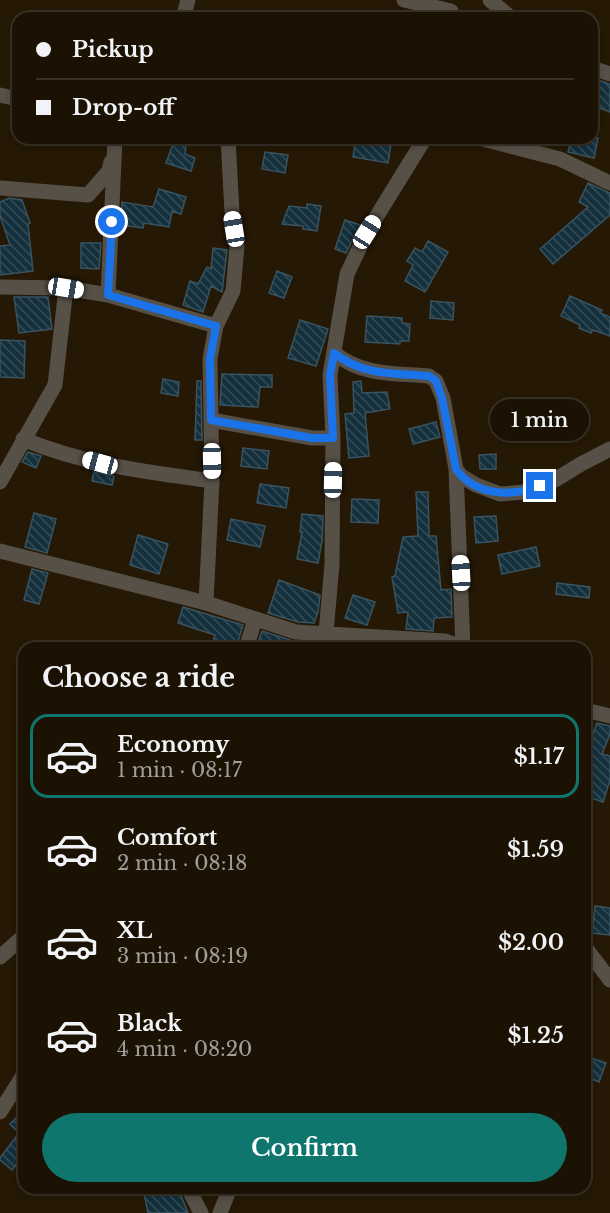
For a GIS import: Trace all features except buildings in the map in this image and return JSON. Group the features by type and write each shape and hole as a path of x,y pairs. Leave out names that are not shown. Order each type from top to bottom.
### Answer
{"street":[{"path":"404,0 451,10"},
{"path":"490,0 504,12"},
{"path":"0,188 87,195 110,171 114,144"},
{"path":"108,295 115,144"},
{"path":"206,603 212,481 210,359 216,326 233,291 237,246 232,212 228,144"},
{"path":"324,641 332,564 333,438 330,375 347,274 367,232 421,144"},
{"path":"502,144 560,159 610,183"},
{"path":"0,287 66,288 108,295 216,326"},
{"path":"0,482 55,385 66,288"},
{"path":"334,353 344,361 367,371 429,376 436,381 442,398 456,469 463,642"},
{"path":"211,420 312,438 333,438"},
{"path":"23,440 117,468 212,481"},
{"path":"456,469 461,476 476,485 500,494 524,492 555,480 610,449"},
{"path":"1,556 206,603 324,641 448,642"},
{"path":"248,642 255,620"},
{"path":"591,711 610,716"},
{"path":"0,957 18,941"},
{"path":"591,952 610,958"},
{"path":"591,955 610,980"},
{"path":"0,1112 18,1084"},
{"path":"191,1194 201,1213"},
{"path":"220,1213 228,1194"}],"route":[{"path":"112,222 108,295 216,326 210,359 211,420 312,438 333,438 330,375 334,353 344,361 367,371 429,376 436,381 442,398 456,469 461,476 476,485 500,494 524,492 540,486"}]}
